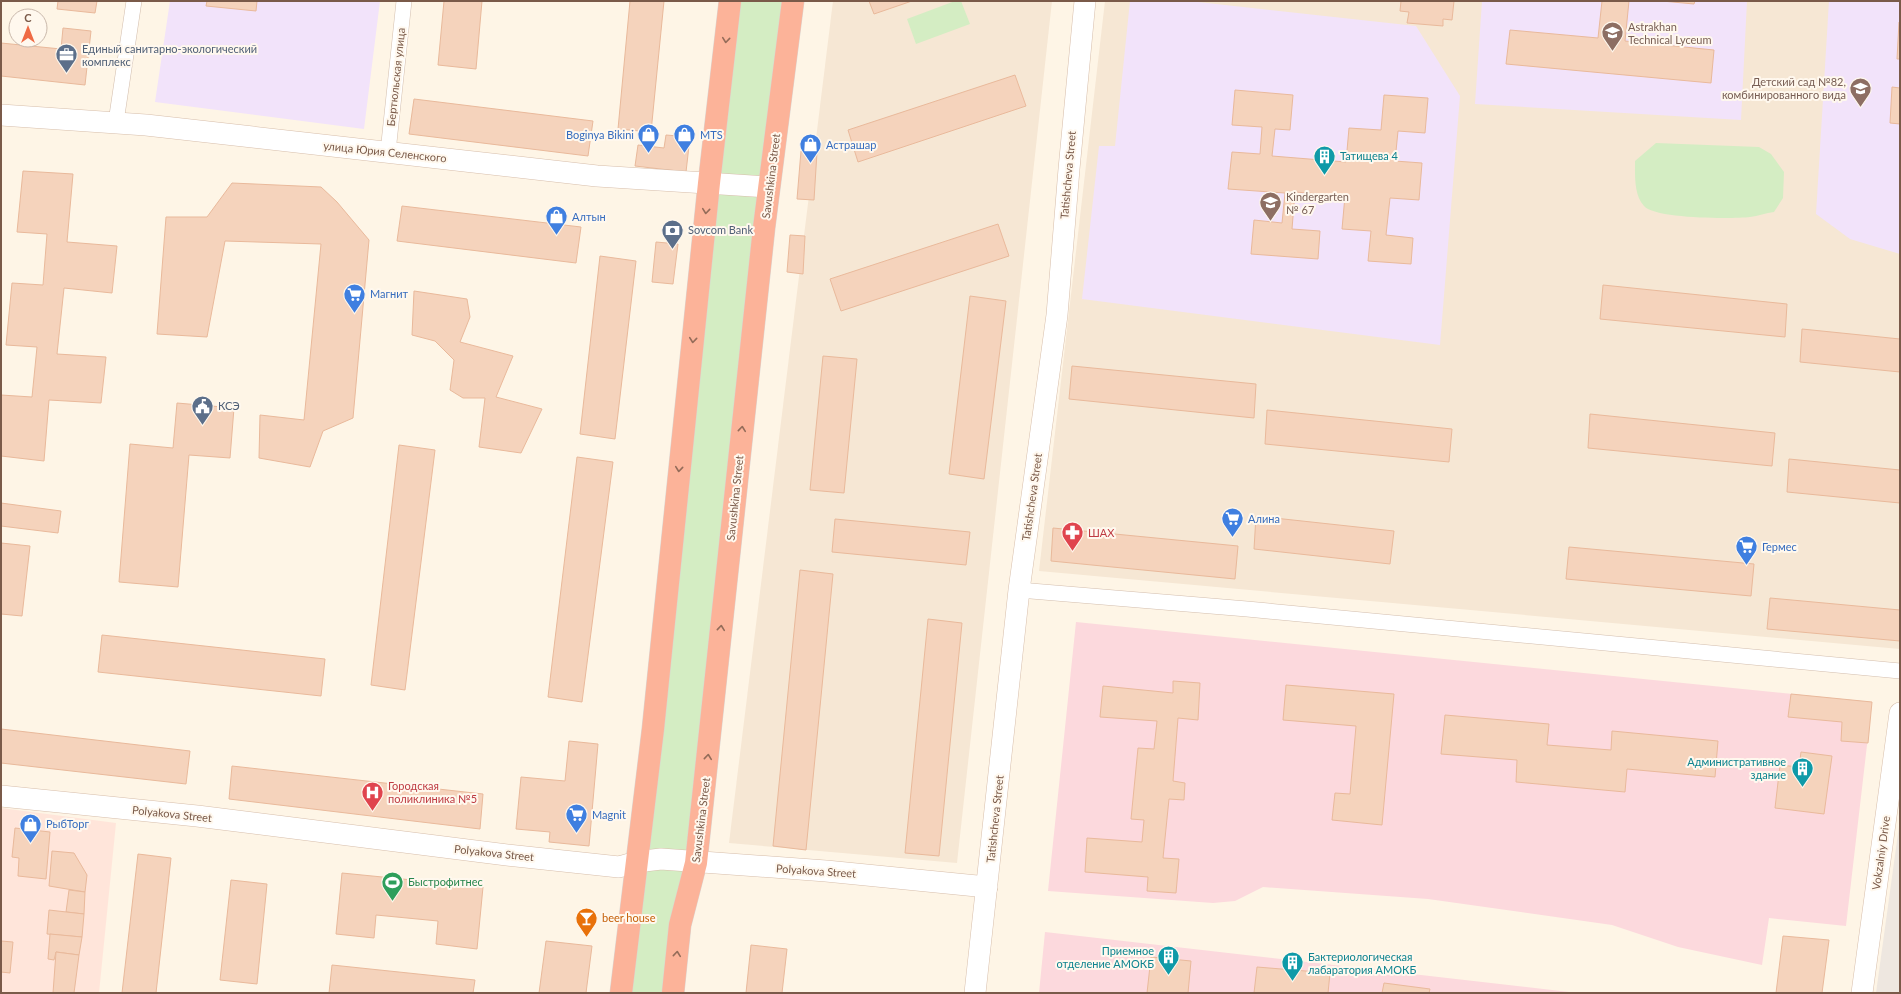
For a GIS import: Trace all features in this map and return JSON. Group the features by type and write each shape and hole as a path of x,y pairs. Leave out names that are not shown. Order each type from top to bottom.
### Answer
{"highway":[{"path":"621,993 653,729 709,183 730,1"},
{"name":"Savushkina Street","path":"673,993 680,925 696,862 768,187 793,1"}],"street":[{"path":"116,122 134,1"},
{"name":"Бертюльская улица","path":"388,152 404,1"},
{"name":"Tatishcheva Street","path":"975,993 1019,590 1057,315 1068,177 1085,1"},
{"name":"улица Юрия Селенского","path":"1,115 116,122 597,176 768,187"},
{"path":"1019,590 1247,608 1900,671"},
{"name":"Vokzalniy Drive","path":"1862,993 1900,713"},
{"name":"Polyakova Street","path":"1,796 197,816 619,868 636,862 661,860 826,870 987,887"}],"shaded area":[{"path":"170,1 380,1 364,129 155,102"},
{"path":"833,1 1052,1 957,863 729,843"},
{"path":"1105,1 1900,1 1900,649 1039,571"},
{"name":"Kindergarten № 67","path":"1130,1 1189,1 1416,26 1460,96 1440,345 1082,299 1099,146 1115,146"},
{"name":"Astrakhan Technical Lyceum","path":"1482,1 1747,1 1741,120 1475,104"},
{"name":"Детский сад №82, комбинированного вида","path":"1829,1 1900,1 1900,254 1850,239 1816,214"},
{"path":"1076,622 1872,702 1846,926 1769,918 1762,965 1678,947 1612,925 1428,899 1263,887 1235,901 1213,903 1048,891"},
{"path":"1,808 116,823 99,993 1,993"},
{"path":"1900,819 1900,993 1876,993"},
{"path":"1045,932 1578,993 1039,993"}],"green space":[{"path":"730,1 792,1 673,993 621,993"},
{"path":"955,1 961,1 970,24 916,44 907,19"},
{"path":"1656,143 1759,147 1771,154 1784,172 1783,198 1774,212 1750,217 1727,218 1678,216 1651,210 1644,206 1638,196 1635,161"}],"building":[{"path":"58,1 97,1 95,13 57,9"},
{"path":"207,1 257,1 256,11 206,6"},
{"path":"444,1 482,1 476,69 438,65"},
{"path":"630,1 664,1 651,132 618,129"},
{"path":"869,1 912,1 874,14"},
{"path":"1401,1 1454,1 1452,20 1443,19 1443,26 1407,23 1409,12 1400,11"},
{"path":"1602,1 1629,1 1625,41 1714,50 1711,83 1506,64 1510,30 1598,38"},
{"path":"1662,1 1695,1 1694,4"},
{"path":"1899,22 1900,59 1897,59"},
{"path":"63,28 91,31 85,85 1,76 1,43 8,44 8,48 61,49"},
{"path":"1015,75 1026,106 858,162 848,130"},
{"path":"1892,87 1900,88 1900,124 1890,123"},
{"name":"Татищева 4","path":"1235,90 1293,95 1290,130 1275,129 1272,156 1346,162 1349,128 1381,130 1384,95 1428,98 1425,133 1398,131 1395,161 1422,163 1419,200 1390,198 1386,235 1413,238 1411,264 1368,261 1371,231 1342,229 1345,196 1295,192 1292,229 1320,231 1318,259 1251,254 1254,220 1282,223 1285,193 1228,189 1232,152 1260,154 1262,127 1232,125"},
{"path":"414,99 593,121 588,156 409,134"},
{"path":"666,135 690,137 686,172 635,166 638,145 664,148"},
{"path":"801,151 817,152 814,200 797,199"},
{"path":"23,171 73,174 67,242 117,246 112,293 64,288 57,354 106,357 101,403 49,400 44,461 1,456 1,395 32,397 37,347 6,345 12,283 43,285 47,234 17,232"},
{"path":"232,183 321,187 337,202 369,240 353,418 323,431 310,467 259,458 260,415 304,420 321,244 225,241 207,337 157,334 166,217 207,217"},
{"path":"402,206 581,227 576,263 397,241"},
{"path":"998,224 1009,256 841,311 830,279"},
{"path":"790,235 805,236 803,274 787,272"},
{"path":"656,242 678,244 673,284 652,282"},
{"path":"600,256 636,261 615,439 580,434"},
{"path":"1603,285 1787,304 1785,337 1600,319"},
{"path":"414,291 467,299 470,317 460,342 513,356 496,397 542,409 521,453 479,447 485,398 463,398 450,390 454,360 435,341 412,335"},
{"path":"970,296 1006,301 984,479 949,474"},
{"path":"1802,329 1900,339 1900,372 1800,362"},
{"path":"823,356 857,359 844,493 810,490"},
{"path":"1072,366 1256,384 1254,418 1069,399"},
{"path":"177,403 234,408 230,458 189,455 178,587 119,582 130,444 173,448"},
{"path":"1267,410 1452,429 1449,462 1265,444"},
{"path":"1590,414 1775,433 1772,466 1588,448"},
{"path":"399,445 435,450 405,690 371,685"},
{"path":"577,457 613,462 582,702 548,697"},
{"path":"1789,459 1900,470 1900,503 1787,492"},
{"path":"1,503 61,511 58,533 1,526"},
{"path":"1256,516 1394,531 1390,564 1254,549"},
{"path":"835,519 970,532 966,565 832,552"},
{"path":"1053,528 1238,546 1235,579 1051,561"},
{"path":"1,543 30,546 22,616 1,614"},
{"path":"1569,547 1754,564 1751,596 1566,579"},
{"path":"800,570 833,574 806,850 773,846"},
{"path":"1770,598 1900,610 1900,641 1767,629"},
{"path":"928,619 962,623 939,856 905,853"},
{"path":"102,635 325,659 321,696 98,672"},
{"path":"1173,681 1200,683 1198,720 1178,718 1173,781 1185,783 1184,800 1169,799 1163,858 1179,859 1176,893 1147,891 1148,877 1085,872 1087,838 1142,842 1144,820 1131,819 1138,748 1154,749 1157,721 1100,717 1103,686 1173,693"},
{"path":"1286,685 1394,694 1382,825 1332,820 1335,793 1350,794 1356,726 1283,720"},
{"path":"1791,694 1872,702 1868,743 1841,741 1842,722 1788,717"},
{"path":"1445,715 1549,724 1547,745 1611,750 1612,731 1718,741 1715,777 1627,769 1625,792 1516,782 1517,760 1441,754"},
{"path":"1,729 190,751 186,784 1,763"},
{"path":"569,741 598,744 589,846 549,842 550,832 516,829 521,777 565,781"},
{"name":"Административное здание","path":"1801,752 1832,756 1824,814 1775,808 1780,765 1799,767"},
{"path":"232,766 483,794 480,829 229,799"},
{"name":"РыбТорг","path":"15,828 50,832 46,879 18,876 19,858 12,857"},
{"path":"52,851 74,853 87,875 85,892 49,886"},
{"path":"138,854 171,858 156,993 122,993"},
{"path":"342,873 483,887 477,949 436,944 438,921 376,915 374,938 336,934"},
{"path":"231,880 267,884 257,984 220,980"},
{"path":"69,890 85,892 84,914 66,912"},
{"path":"49,910 84,914 82,937 47,934"},
{"path":"50,934 82,937 79,955 56,952 54,960 48,959"},
{"path":"1783,936 1829,940 1822,993 1776,993"},
{"path":"1,941 13,942 10,973 1,972"},
{"path":"546,941 592,946 586,993 539,993"},
{"path":"751,945 787,949 782,993 746,993"},
{"path":"56,952 79,955 74,993 53,993"},
{"name":"Приемное отделение АМОКБ","path":"1151,957 1191,961 1188,993 1147,993"},
{"path":"332,965 475,980 473,993 329,993"},
{"name":"Бактериологическая лабаратория АМОКБ","path":"1257,967 1330,973 1328,993 1254,993"},
{"path":"1384,983 1430,989 1429,993 1382,993"}],"place":[{"name":"Astrakhan Technical Lyceum","path":"1612,52"},
{"name":"Единый санитарно-экологический комплекс","path":"67,74"},
{"name":"Детский сад №82, комбинированного вида","path":"1861,108"},
{"name":"Boginya Bikini","path":"649,154"},
{"name":"MTS","path":"685,154"},
{"name":"Астрашар","path":"810,164"},
{"name":"Татищева 4","path":"1325,176"},
{"name":"Kindergarten № 67","path":"1270,222"},
{"name":"Алтын","path":"556,236"},
{"name":"Sovcom Bank","path":"672,250"},
{"name":"Магнит","path":"355,314"},
{"name":"КСЭ","path":"202,426"},
{"name":"Алина","path":"1232,538"},
{"name":"ШАХ","path":"1072,552"},
{"name":"Гермес","path":"1746,566"},
{"name":"Административное здание","path":"1802,788"},
{"name":"Городская поликлиника №5","path":"372,812"},
{"name":"Magnit","path":"577,834"},
{"name":"РыбТорг","path":"31,844"},
{"name":"Быстрофитнес","path":"392,902"},
{"name":"beer house","path":"587,938"},
{"name":"Приемное отделение АМОКБ","path":"1169,976"},
{"name":"Бактериологическая лабаратория АМОКБ","path":"1292,982"}]}
